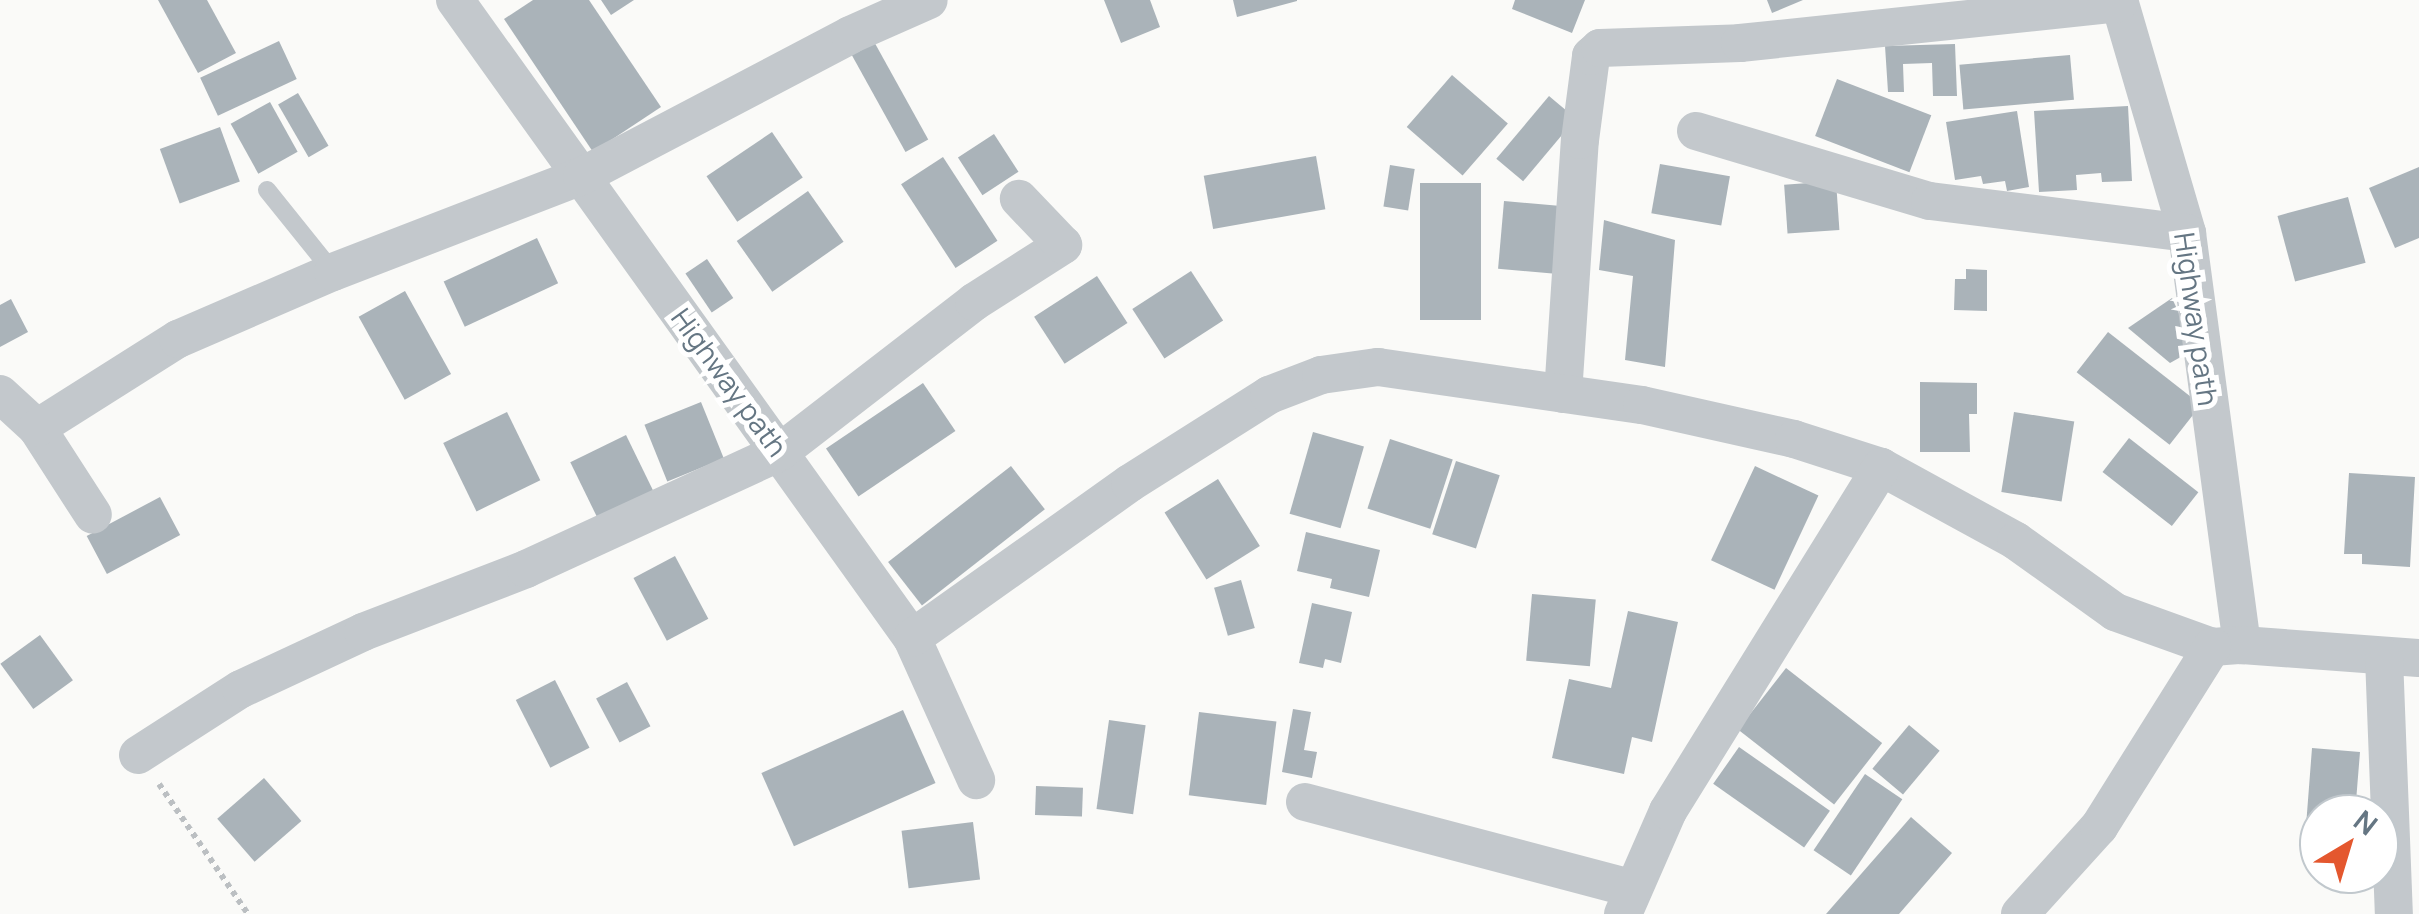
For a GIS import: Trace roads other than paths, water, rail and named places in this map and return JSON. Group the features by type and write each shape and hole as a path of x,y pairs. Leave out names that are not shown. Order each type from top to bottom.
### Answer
{"street":[{"name":"Highway path","path":"455,0 912,638 976,780"},
{"path":"37,428 178,338 333,272 582,176 850,35 930,0"},
{"name":"Highway path","path":"2119,1 2187,233 2227,646"},
{"path":"1563,394 1580,140 1591,56 1600,48 1740,42 2119,1"},
{"path":"1696,131 1930,201 2187,233"},
{"path":"138,755 241,689 363,632 526,569 780,452 974,302 1063,245 1018,199"},
{"path":"912,638 1130,483 1269,395 1321,375 1378,367 1563,394 1794,438 1882,467 2016,541 2115,612 2227,646 2402,658 2394,914"},
{"path":"0,394 37,428 93,515"},
{"path":"1306,802 1627,901 1668,811 1882,467"},
{"path":"2020,914 2099,827 2227,646"}],"lane":[{"path":"267,190 333,272"}]}
